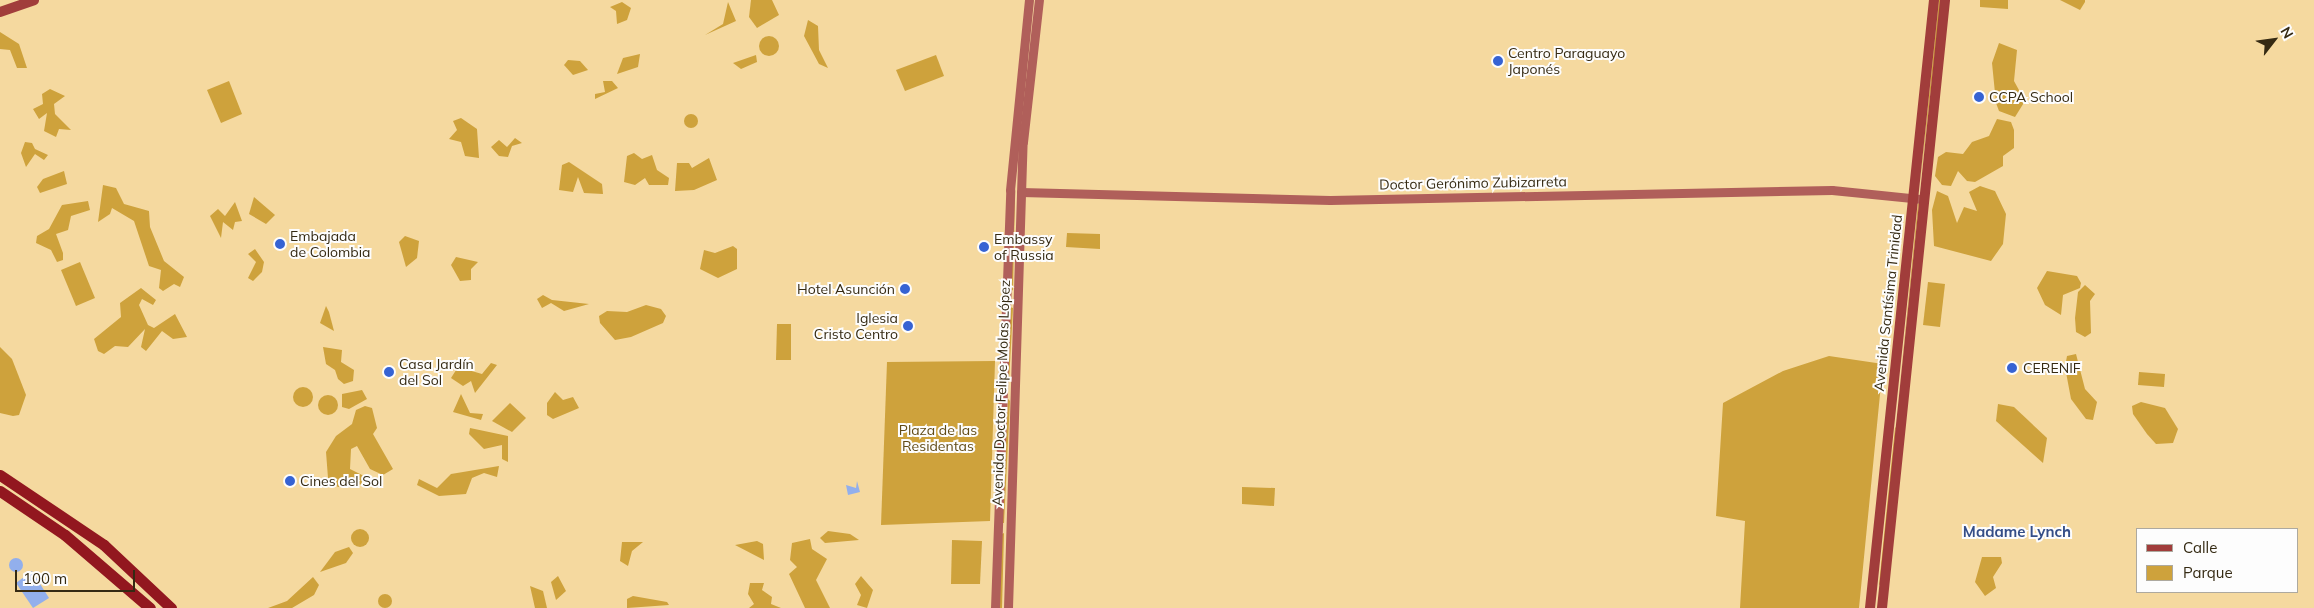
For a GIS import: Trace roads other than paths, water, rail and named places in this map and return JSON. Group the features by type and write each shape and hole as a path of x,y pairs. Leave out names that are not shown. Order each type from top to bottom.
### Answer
{"highway":[{"path":"0,475 104,545 148,584 171,608"},
{"path":"0,491 84,550 150,608"},
{"path":"84,550 101,556 128,578 148,584"}],"main road":[{"path":"0,12 34,0"},
{"name":"Avenida Doctor Felipe Molas López","path":"995,608 1013,142 1029,0"},
{"name":"Avenida Doctor Felipe Molas López","path":"1008,608 1021,192 1028,82 1039,0"},
{"name":"Avenida Santísima Trinidad","path":"1870,608 1934,0"},
{"name":"Avenida Santísima Trinidad","path":"1882,608 1945,0"},
{"path":"1013,142 1015,183 1021,192"},
{"name":"Doctor Gerónimo Zubizarreta","path":"1021,192 1330,200 1832,190 1925,199"}],"water":[{"path":"857,481 860,492 848,495 846,485 856,488"},
{"path":"13,558 19,558 23,565 19,572 13,572 9,568 9,562"},
{"path":"32,571 49,598 33,608 16,583"}],"place":[{"name":"Centro Paraguayo Japonés","path":"1498,61"},
{"name":"CCPA School","path":"1979,97"},
{"name":"Embajada de Colombia","path":"280,244"},
{"name":"Embassy of Russia","path":"984,247"},
{"name":"Hotel Asunción","path":"905,289"},
{"name":"Iglesia Cristo Centro","path":"908,326"},
{"name":"CERENIF","path":"2012,368"},
{"name":"Casa Jardín del Sol","path":"389,372"},
{"name":"Cines del Sol","path":"290,481"}],"district":[{"name":"Madame Lynch","path":"2017,532"}],"park label":[{"name":"Plaza de las Residentas","path":"938,438"}]}
